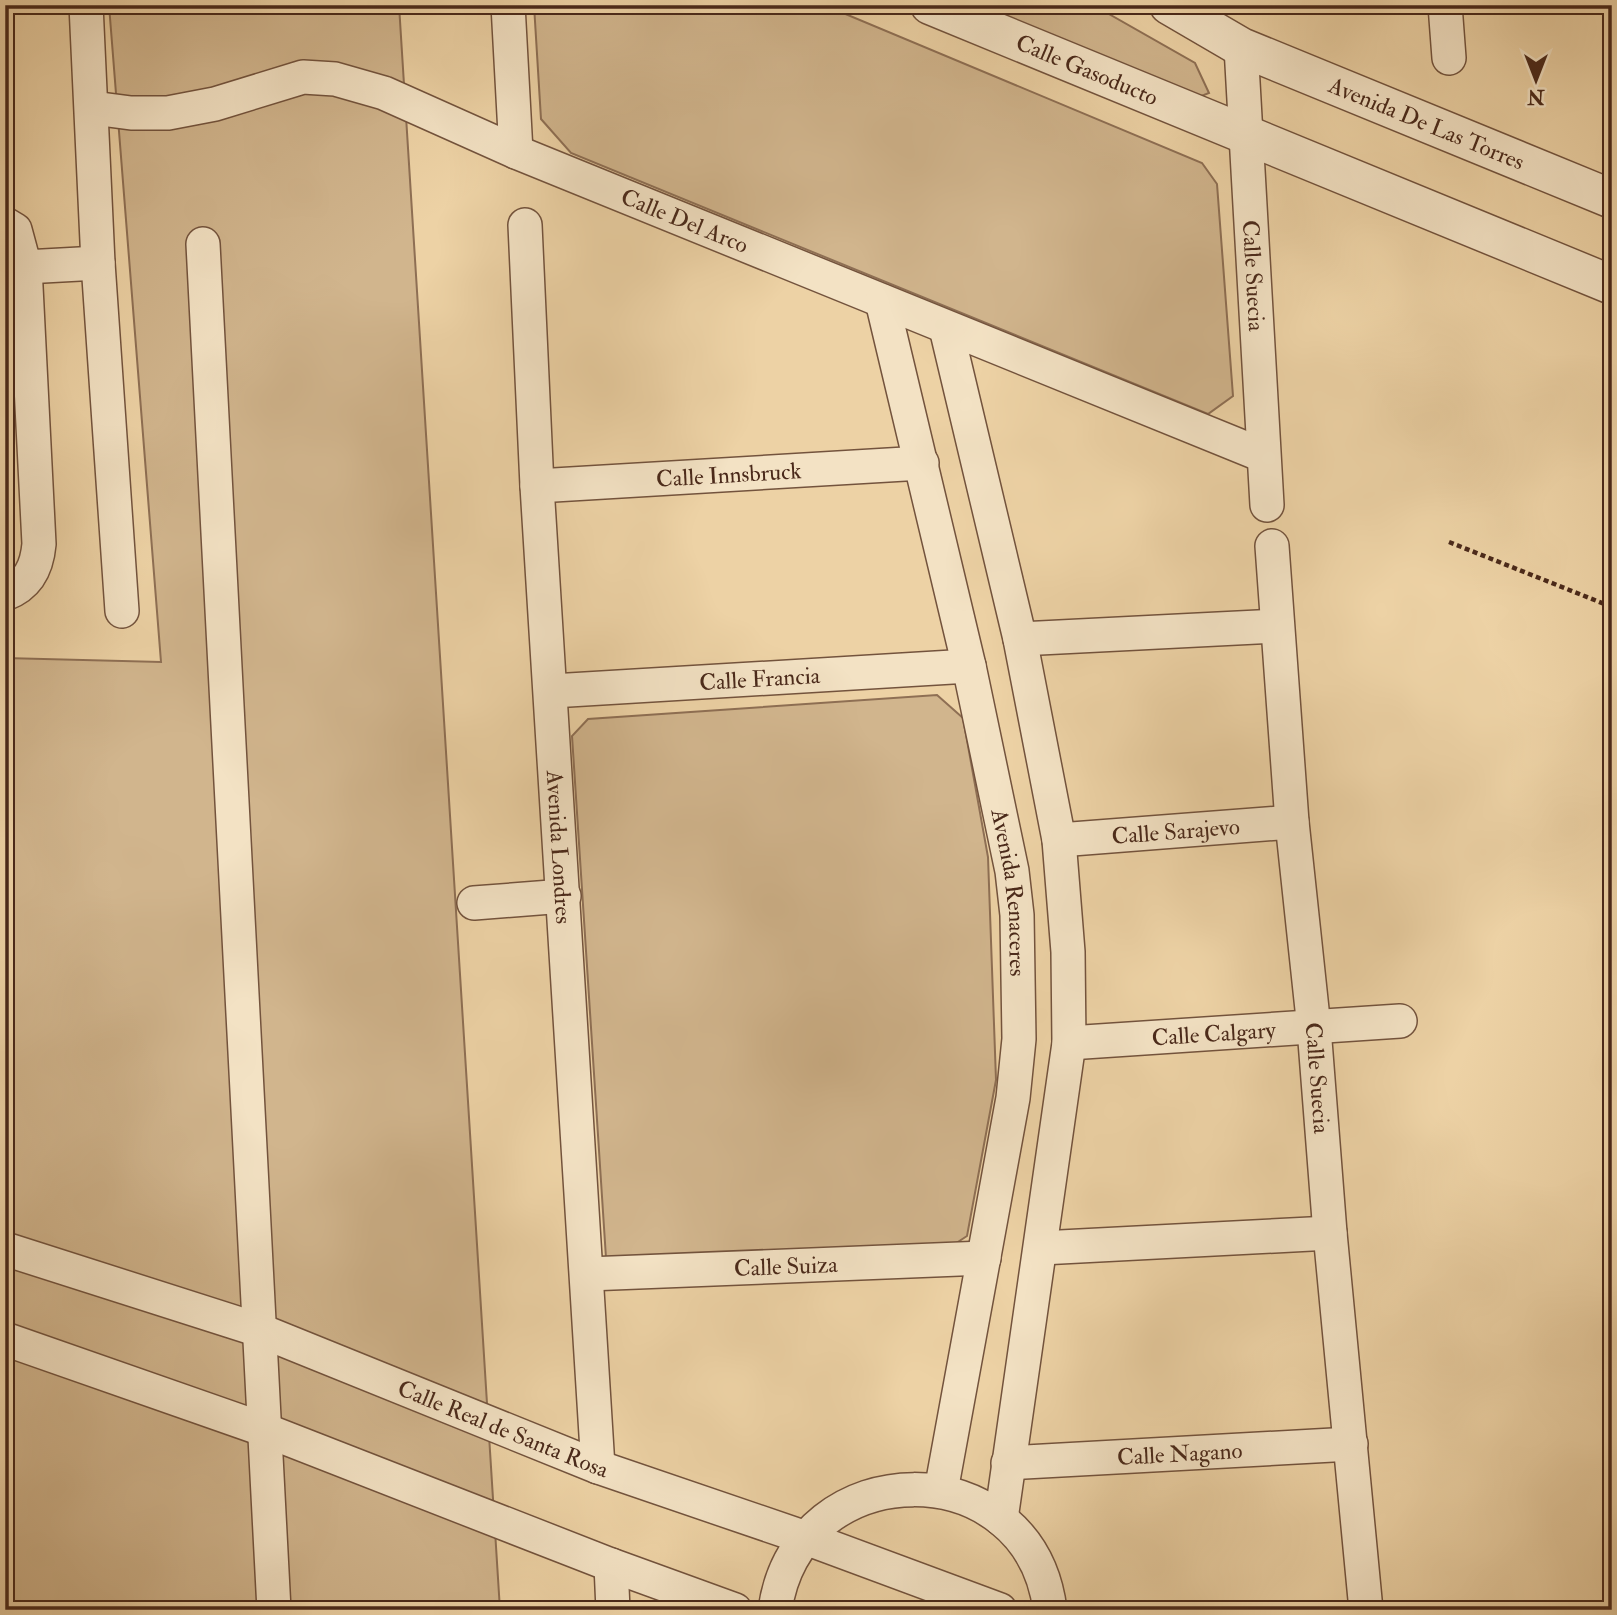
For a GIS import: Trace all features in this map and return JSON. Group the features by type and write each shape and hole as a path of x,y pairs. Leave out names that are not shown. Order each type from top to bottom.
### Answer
{"street":[{"path":"86,5 93,108 97,263 122,611"},
{"path":"508,5 516,152"},
{"name":"Calle Gasoducto","path":"930,5 1246,135"},
{"path":"1169,5 1241,47"},
{"path":"1445,5 1449,58"},
{"name":"Calle Suecia","path":"1241,47 1262,455 1267,505"},
{"name":"Avenida De Las Torres","path":"1241,47 1612,199"},
{"name":"Calle Del Arco","path":"93,108 131,113 168,113 215,104 303,77 335,79 384,93 516,152 1262,455"},
{"path":"1246,135 1612,285"},
{"path":"5,224 15,230 25,267 18,398 37,562 27,580 5,594"},
{"name":"Avenida Londres","path":"525,225 537,486 552,691 598,1467"},
{"path":"202,244 274,1610"},
{"path":"25,267 97,263"},
{"name":"Avenida Renaceres","path":"882,301 922,463 1006,834 1017,915 1019,1039 1013,1098 942,1491"},
{"path":"946,328 1020,639 1059,840 1068,952 1069,1043 1001,1519"},
{"name":"Calle Innsbruck","path":"537,486 922,463"},
{"name":"Calle Suecia","path":"1272,546 1292,822 1314,1028 1330,1233 1366,1610"},
{"path":"1020,639 1276,626"},
{"name":"Calle Francia","path":"552,691 969,666"},
{"name":"Calle Sarajevo","path":"1059,840 1292,822"},
{"path":"474,903 564,897"},
{"name":"Calle Calgary","path":"1069,1043 1400,1021"},
{"path":"1041,1248 1330,1233"},
{"name":"Calle Real de Santa Rosa","path":"5,1249 259,1330 598,1467 806,1538 1000,1610"},
{"name":"Calle Suiza","path":"588,1274 984,1258"},
{"path":"5,1339 265,1430 734,1610"},
{"name":"Calle Nagano","path":"1008,1463 1351,1444"},
{"path":"775,1610 788,1564 806,1538 827,1517 872,1495 911,1488 942,1491 973,1502 1001,1519 1029,1550 1047,1588 1050,1610"},
{"path":"611,1565 613,1610"}],"path":[{"path":"1449,542 1612,607"}],"shaded area":[{"path":"109,5 399,5 500,1610 5,1610 5,658 161,662"},
{"path":"534,5 824,5 1202,163 1217,184 1233,396 1208,414 571,153 541,119"},
{"path":"957,5 1093,5 1195,63 1209,93 1189,101"},
{"path":"937,695 963,718 988,857 996,1080 967,1236 944,1251 606,1258 572,736 588,719"}]}
